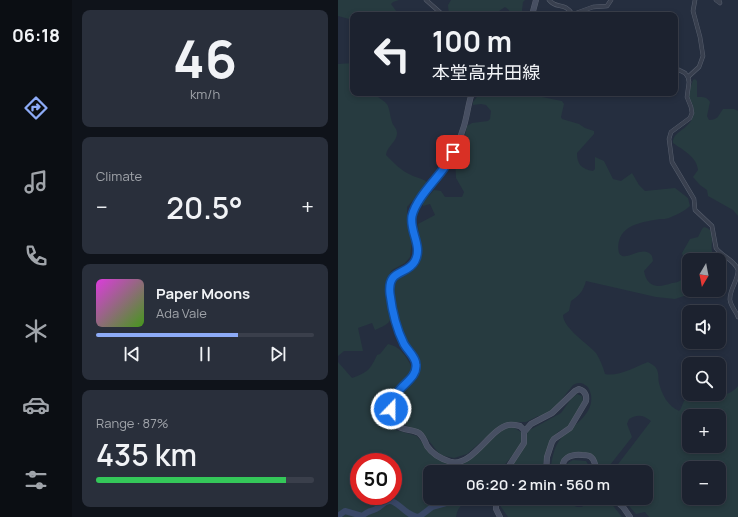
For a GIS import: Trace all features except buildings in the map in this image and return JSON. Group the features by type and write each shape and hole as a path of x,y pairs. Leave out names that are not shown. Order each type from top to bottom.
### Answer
{"main road":[{"path":"533,12 536,0"},
{"path":"471,96 464,128 453,152 445,166 416,206 413,214 412,221 418,249 415,260 411,266 397,274 391,282 391,296 398,326 404,345 415,360 416,366 415,372 398,391 393,401 392,416 397,426 418,433 433,454 437,457 452,462 461,462 472,455 500,428 508,425 520,426 524,432 524,443 510,465"},
{"path":"524,432 531,424 552,413 575,391 579,389 586,393 586,401 570,428 554,438 547,457 546,465"},
{"path":"563,465 568,456 576,454 590,456 593,459 595,465"},
{"path":"496,505 496,509 500,517"},
{"path":"622,505 630,517"}],"street":[{"path":"426,0 440,12"},
{"path":"550,0 553,4 566,7 570,12"},
{"path":"580,12 593,7 607,6 611,0"},
{"path":"688,77 700,67 703,56 693,11 695,0"},
{"path":"678,70 688,77 689,82 687,97 692,113 690,118 672,132 668,139 672,162 694,199 695,210 712,226 716,248 733,263 738,271 736,284 730,298 731,305 736,310 738,317"}],"green space":[{"path":"338,0 399,0 391,4 397,12 350,12 350,19 338,16"},
{"path":"451,0 525,0 523,2 523,12 509,12 505,7 498,12 449,12 448,5"},
{"path":"350,63 350,96 377,96 388,106 397,136 388,149 386,155 404,171 428,183 407,207 407,225 412,241 410,257 405,263 392,270 386,280 390,320 384,326 375,330 372,323 358,328 363,351 344,351 338,356 338,64"},
{"path":"695,79 697,81 697,97 706,98 710,102 707,116 709,120 719,116 723,109 734,109 738,111 738,216 733,210 708,196 707,190 693,177 698,170 695,161 689,154 673,143 676,135 692,120 694,114 693,106 688,95 693,80"},
{"path":"478,96 537,96 562,101 564,104 561,117 562,119 579,124 594,131 594,134 577,153 578,161 583,168 593,171 595,169 595,157 604,161 613,179 621,181 632,173 639,185 645,191 675,188 688,198 690,206 686,210 668,218 636,224 625,230 619,241 618,247 619,253 622,256 644,252 652,256 653,261 644,271 645,277 650,284 662,286 677,282 682,278 682,297 675,299 656,297 586,281 581,292 571,301 569,311 563,315 564,320 571,330 596,353 605,374 610,375 621,373 648,362 655,366 664,396 675,409 679,411 684,401 726,401 726,394 733,391 738,386 738,517 649,517 645,512 636,514 628,505 653,505 653,465 617,465 651,421 643,416 635,416 629,419 627,424 632,437 610,465 599,465 592,457 579,452 571,453 563,461 563,465 551,465 553,454 559,441 582,419 589,408 591,395 589,389 582,383 573,385 551,413 544,416 538,416 526,422 511,422 499,426 467,454 454,458 440,455 423,433 407,426 398,416 396,400 415,377 420,368 420,362 403,334 397,314 394,289 395,282 400,276 419,264 418,224 435,215 430,204 423,206 422,203 434,190 441,191 445,197 462,197 464,192 456,178 455,157 465,136 467,126 472,123 488,121 490,119 491,111 486,105 473,105 473,102"},
{"path":"704,227 712,234 712,252 682,253 690,239 698,237"},
{"path":"388,344 400,350 408,360 412,368 411,372 394,390 388,402 389,425 396,430 417,436 434,457 454,464 466,462 505,428 513,427 521,432 522,441 519,449 505,465 423,465 423,505 462,505 456,517 338,517 338,362 352,378 368,370 377,355 380,354"},
{"path":"577,394 582,396 583,401 581,407 571,424 554,436 545,456 543,465 512,465 523,448 528,431 561,413 571,399"},
{"path":"573,460 586,461 588,465 567,465"},
{"path":"500,505 572,505 582,507 584,505 613,505 622,517 508,517"}],"waterway":[{"path":"338,516 345,511 362,516 367,512 378,508 385,502 392,501 410,514 419,517 432,507 439,505"}],"route":[{"path":"391,409 398,391 413,376 416,366 412,354 404,345 396,320 391,296 391,282 397,274 411,266 418,254 412,221 413,214 416,206 445,166 453,152"}]}
